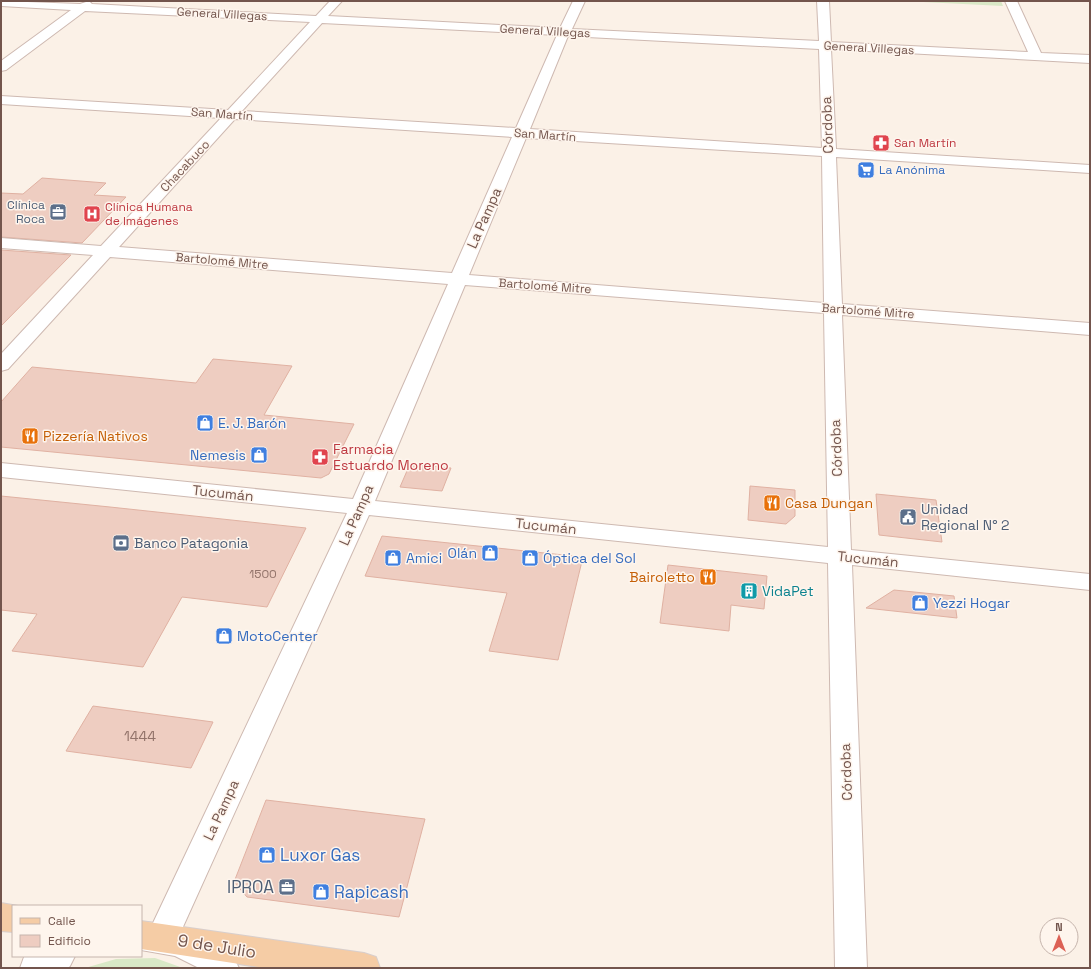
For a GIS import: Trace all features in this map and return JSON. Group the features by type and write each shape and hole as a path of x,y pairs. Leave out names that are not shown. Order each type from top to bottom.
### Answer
{"main road":[{"path":"1,917 12,918"},
{"name":"9 de Julio","path":"148,936 364,968"}],"street":[{"name":"Chacabuco","path":"1,365 336,1"},
{"name":"La Pampa","path":"148,936 361,507 457,280 564,32 579,1"},
{"name":"Córdoba","path":"823,1 851,968"},
{"path":"1011,1 1036,56"},
{"name":"General Villegas","path":"1,3 87,4 319,19 1090,59"},
{"path":"1,66 87,4"},
{"name":"San Martín","path":"1,100 1090,169"},
{"name":"Bartolomé Mitre","path":"1,243 1090,329"},
{"name":"Tucumán","path":"1,470 1090,582"},
{"path":"148,936 189,945 213,958 223,968"},
{"path":"36,968 57,957"}],"green space":[{"path":"903,1 1001,1 1003,6"},
{"path":"155,958 183,968 85,968 116,959"}],"building":[{"path":"42,178 106,183 94,195 126,197 82,243 1,237 1,193 23,194"},
{"path":"1,250 71,255 1,326"},
{"path":"213,359 292,366 264,415 354,424 329,474 321,478 1,447 1,402 32,367 196,383"},
{"path":"410,464 451,468 442,491 400,487"},
{"name":"Casa Dungan","path":"750,486 795,490 795,516 786,524 748,520"},
{"name":"Unidad Regional N° 2","path":"876,494 936,500 942,542 879,535"},
{"path":"1,496 306,528 267,607 182,597 143,667 12,651 37,614 1,610"},
{"path":"382,536 583,557 558,660 489,651 507,593 365,576"},
{"path":"668,565 767,576 764,609 731,605 729,631 660,623"},
{"name":"Yezzi Hogar","path":"894,590 954,596 957,618 866,608"},
{"path":"93,706 213,722 191,768 66,751"},
{"path":"266,800 425,819 399,917 247,897 234,882"}],"place":[{"name":"San Martín","path":"881,143"},
{"name":"La Anónima","path":"866,170"},
{"name":"Clínica Roca","path":"58,212"},
{"name":"Clínica Humana de Imágenes","path":"92,214"},
{"name":"E. J. Barón","path":"205,423"},
{"name":"Pizzería Nativos","path":"30,436"},
{"name":"Nemesis","path":"259,455"},
{"name":"Farmacia Estuardo Moreno","path":"320,457"},
{"name":"Casa Dungan","path":"772,503"},
{"name":"Unidad Regional N° 2","path":"908,517"},
{"name":"Banco Patagonia","path":"121,543"},
{"name":"Olán","path":"490,553"},
{"name":"Amici","path":"393,558"},
{"name":"Óptica del Sol","path":"530,558"},
{"name":"Bairoletto","path":"708,577"},
{"name":"VidaPet","path":"749,591"},
{"name":"Yezzi Hogar","path":"920,603"},
{"name":"MotoCenter","path":"224,636"},
{"name":"Luxor Gas","path":"267,855"},
{"name":"IPROA","path":"287,887"},
{"name":"Rapicash","path":"321,892"}]}
